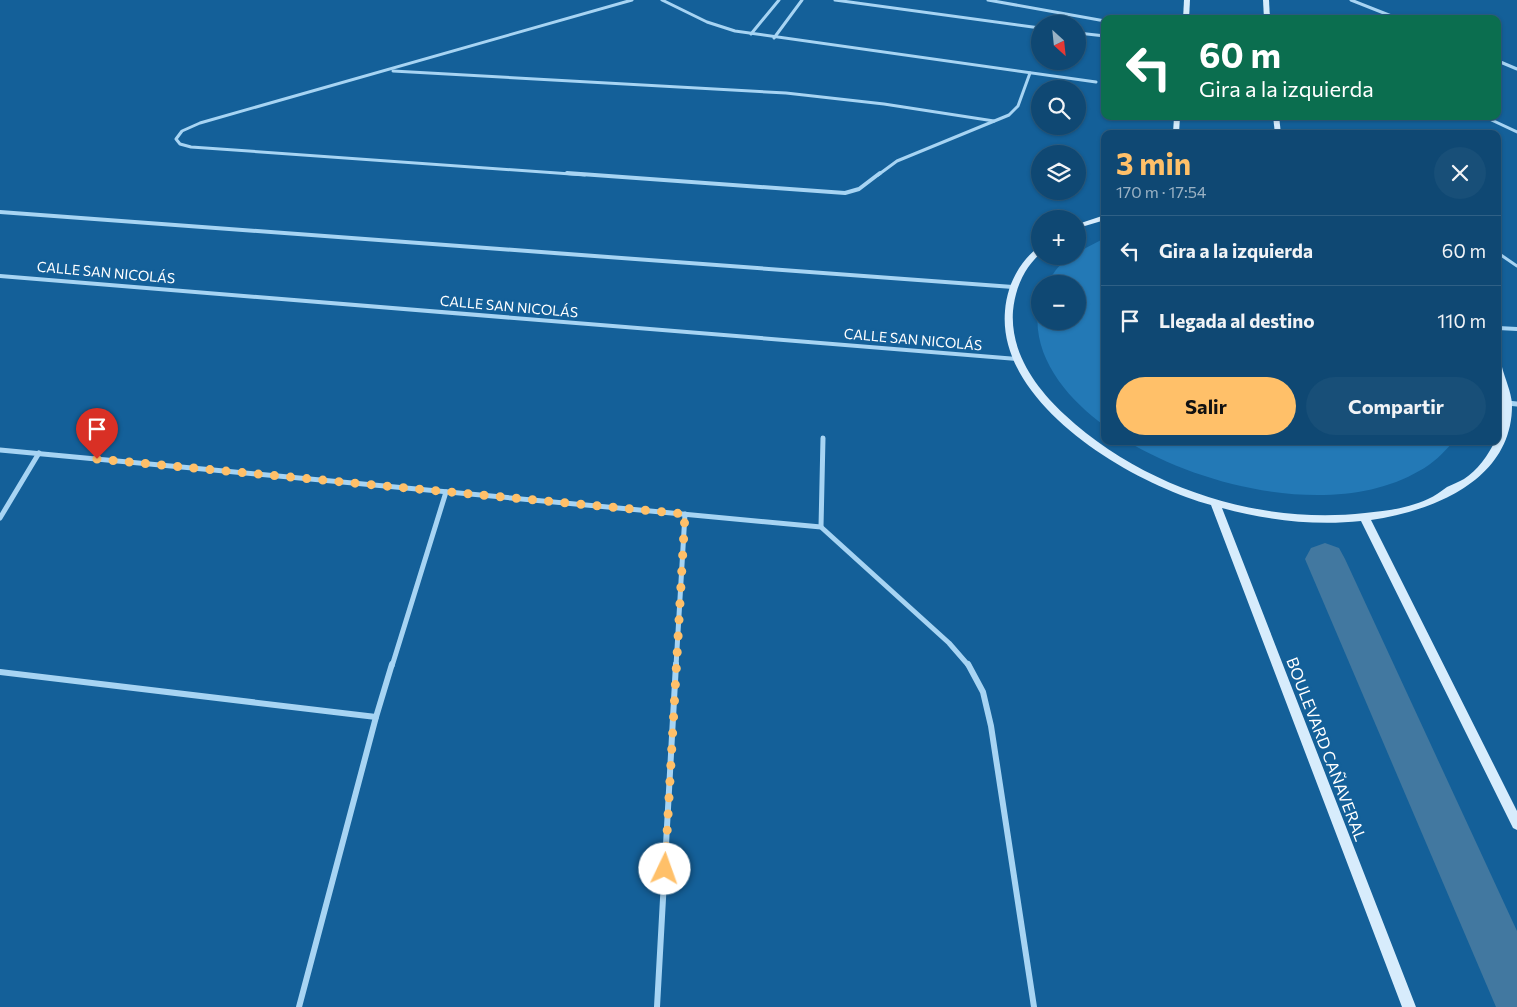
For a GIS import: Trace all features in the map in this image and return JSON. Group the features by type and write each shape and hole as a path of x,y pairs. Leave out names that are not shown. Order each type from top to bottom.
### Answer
{"street":[{"path":"632,0 200,123 182,131 176,139 182,146 191,148 845,193 859,188 897,162 1009,115 1018,106 1030,73"},
{"path":"662,0 721,28 752,34 1096,82"},
{"path":"752,34 779,0"},
{"path":"774,38 802,0"},
{"path":"835,0 1031,27"},
{"path":"988,0 1101,20"},
{"path":"1186,15 1187,0"},
{"path":"1266,0 1267,15"},
{"path":"1351,0 1389,15"},
{"path":"1086,34 1101,36"},
{"path":"1501,62 1517,70"},
{"path":"387,71 786,93 884,104 996,121"},
{"path":"1492,120 1517,132"},
{"path":"0,212 1013,287"},
{"path":"1086,223 1101,218"},
{"path":"1031,260 1013,287 1008,318 1010,338 1017,359 1037,392 1067,424 1109,455 1158,482 1215,502 1266,513 1316,519 1364,518 1426,504 1472,478 1497,445"},
{"name":"CALLE SAN NICOLÁS","path":"0,276 1017,359"},
{"path":"1501,328 1517,329"},
{"path":"1501,375 1512,404 1501,437"},
{"path":"821,527 823,438"},
{"path":"0,450 821,527 949,643 969,666 983,692 991,726 1034,1007"},
{"path":"0,518 39,453"},
{"path":"299,1007 376,717 446,492"},
{"name":"BOULEVARD CAÑAVERAL","path":"1215,502 1409,1007"},
{"path":"657,1007 685,514"},
{"path":"1364,518 1517,824"},
{"path":"0,672 376,717"}],"lane":[{"path":"1501,255 1517,266"}],"shaded area":[{"path":"1101,240 1101,423 1090,415 1064,388 1053,372 1039,338 1038,330 1086,330 1086,275 1053,275 1061,265 1086,265 1086,248"},
{"path":"1134,445 1450,445 1429,465 1386,485 1350,493 1311,495 1271,492 1232,484 1158,458"}],"waterway":[{"path":"1325,559 1517,992"}],"route":[{"path":"97,459 685,514 665,869"}]}
